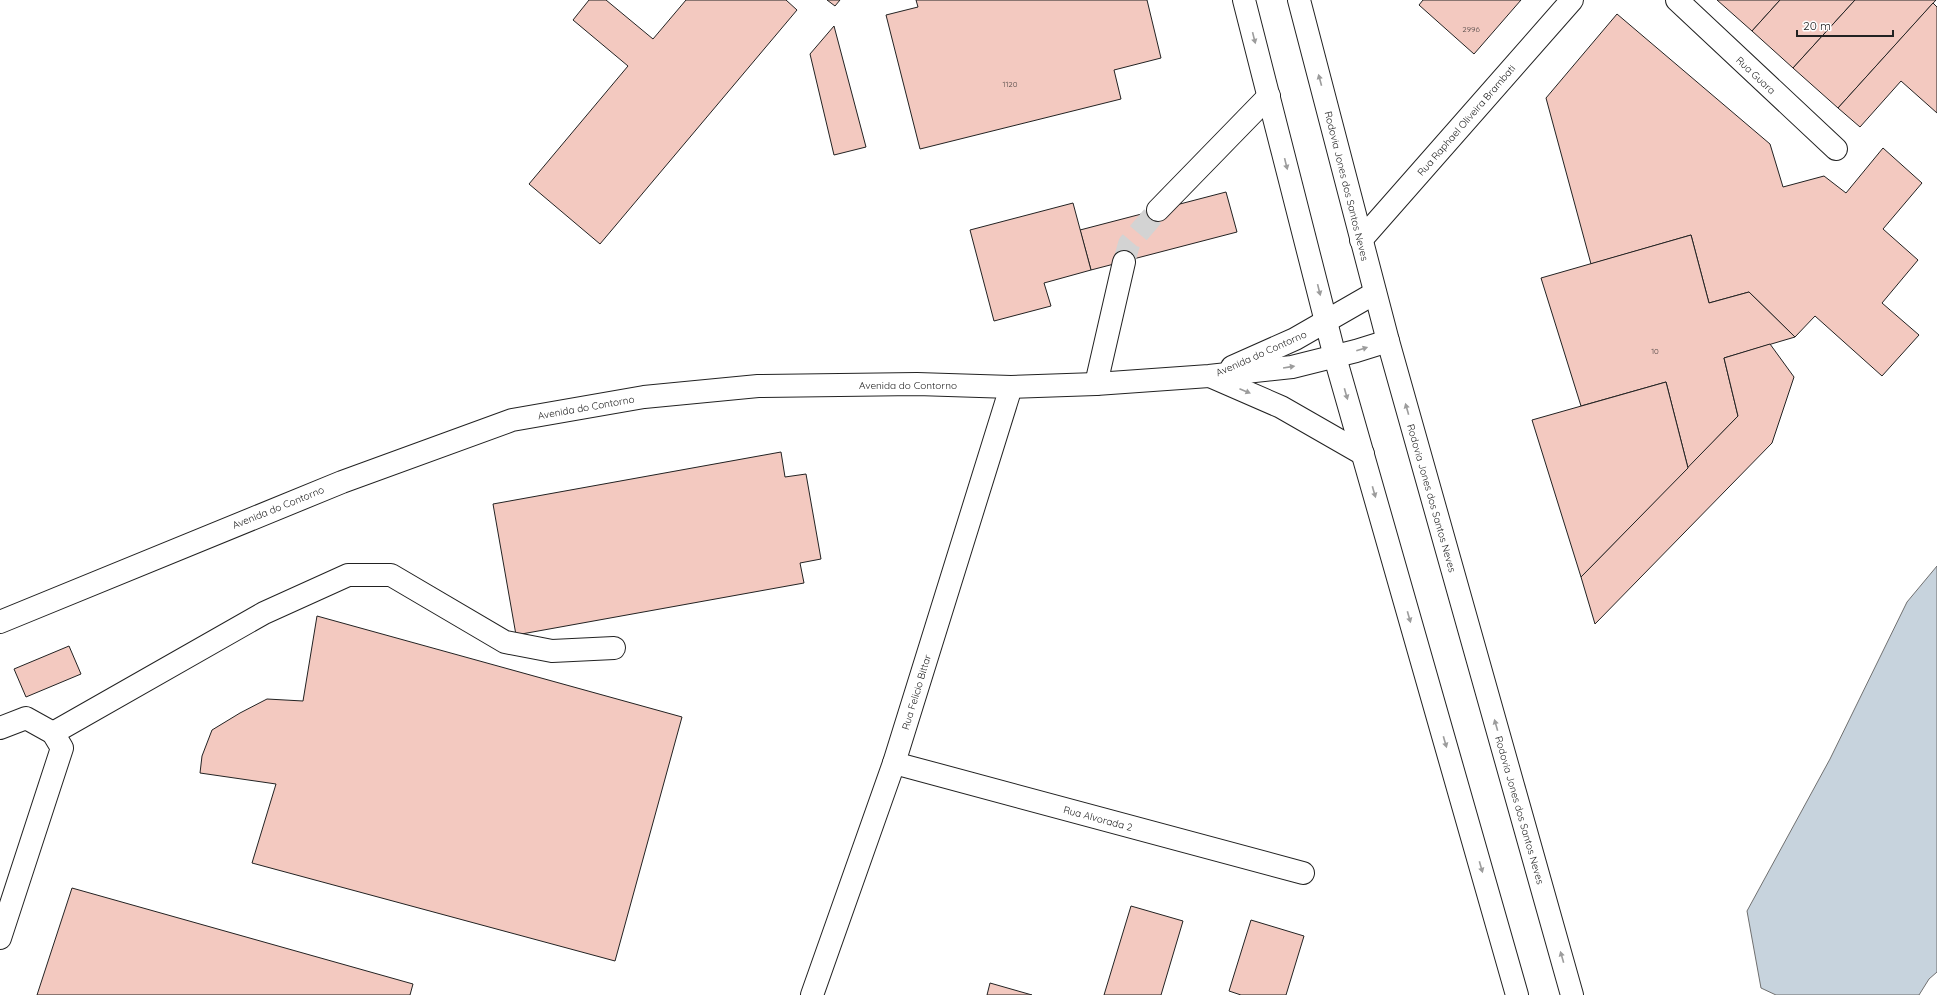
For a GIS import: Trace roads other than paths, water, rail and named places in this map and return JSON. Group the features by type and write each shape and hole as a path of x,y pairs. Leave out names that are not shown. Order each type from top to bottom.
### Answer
{"main road":[{"path":"1244,0 1335,356 1517,995"},
{"name":"Rodovia Jones dos Santos Neves","path":"1299,0 1388,341 1572,995"},
{"name":"Rua Raphael Oliveira Brambati","path":"1361,240 1572,0"},
{"name":"Rua Guara","path":"1677,0 1836,150"},
{"path":"1158,210 1269,96"},
{"path":"1096,384 1124,262"},
{"name":"Avenida do Contorno","path":"1209,376 1282,346 1327,322 1375,293"},
{"name":"Avenida do Contorno","path":"0,622 342,482 512,420 644,397 758,386 917,384 1011,387 1096,384 1209,376 1292,367 1388,341"},
{"path":"1209,376 1281,407 1363,454"},
{"name":"Rua Felicio Bittar","path":"812,995 894,763 1011,387"},
{"path":"53,733 264,613 348,575 391,575 505,642 552,651 614,648"},
{"path":"0,728 26,718 53,733 62,748 0,938"},
{"name":"Rua Alvorada 2","path":"894,763 1303,873"}],"tunnel":[{"path":"1124,262 1129,244 1158,210"}]}
